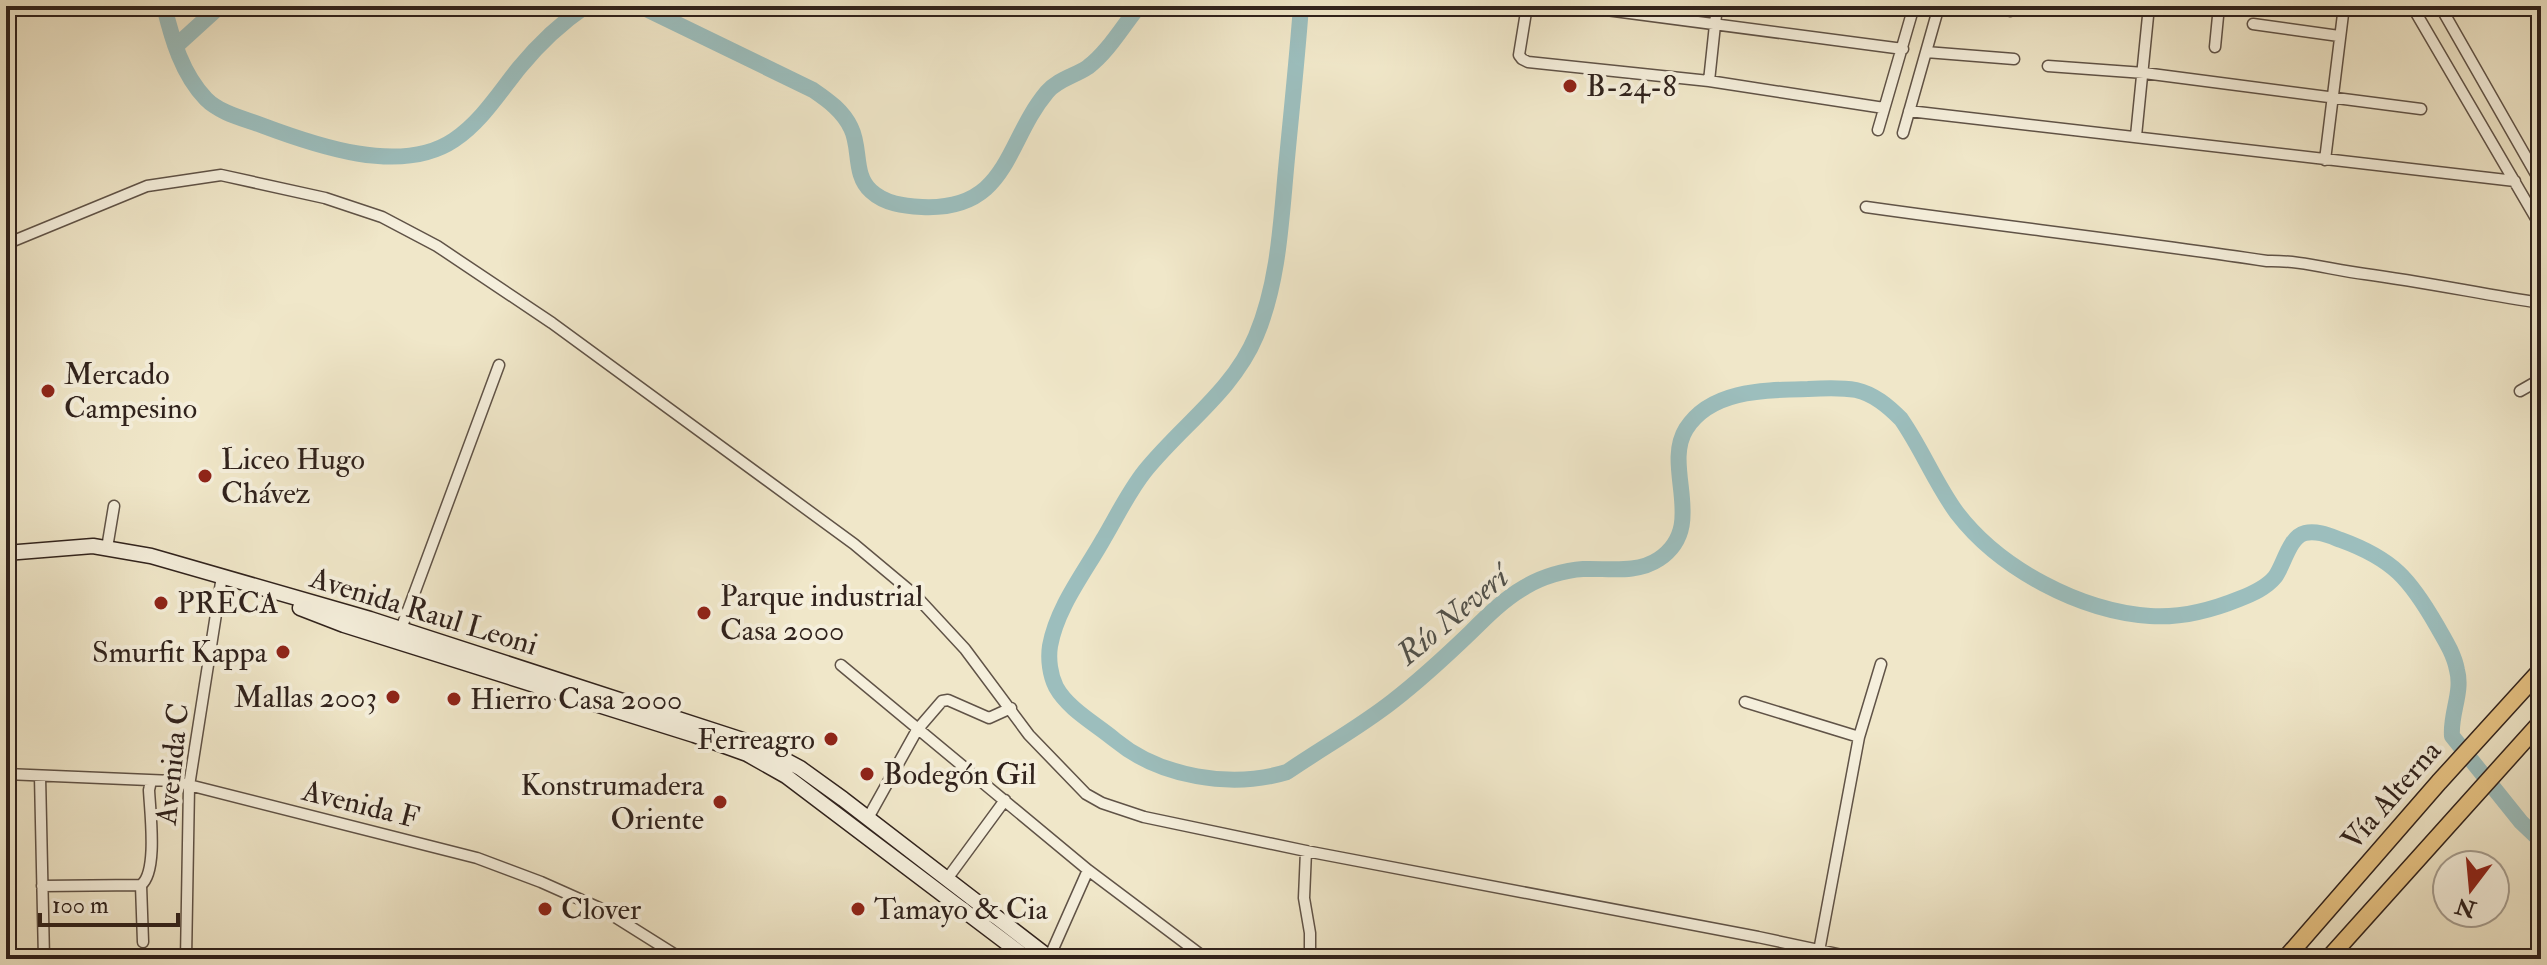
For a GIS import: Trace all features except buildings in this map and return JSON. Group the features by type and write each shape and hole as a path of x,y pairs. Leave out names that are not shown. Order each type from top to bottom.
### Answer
{"highway":[{"name":"Vía Alterna","path":"2285,959 2541,670"},
{"name":"Vía Alterna","path":"2328,959 2541,722"}],"main road":[{"path":"6,553 93,546 151,556 222,576"},
{"name":"Avenida Raul Leoni","path":"222,576 401,629 755,744 800,768 1050,958"},
{"name":"Avenida Raul Leoni","path":"222,576 344,625 569,694 747,754 786,776 1028,959"}],"street":[{"path":"1527,6 1519,55 1528,62 1709,81 1884,108"},
{"path":"1576,6 1903,49"},
{"path":"1709,81 1717,6"},
{"path":"1878,130 1914,6"},
{"path":"1903,133 1939,6"},
{"path":"2104,6 2149,8 2136,136"},
{"path":"2215,47 2219,6"},
{"path":"2325,160 2344,6"},
{"path":"2412,6 2541,227"},
{"path":"2440,6 2541,183"},
{"path":"2253,24 2339,36"},
{"path":"1926,52 2014,59"},
{"path":"2048,66 2144,73 2421,109"},
{"path":"1909,111 2515,181"},
{"path":"6,244 147,186 221,175 325,198 382,217 437,246 552,323 854,544 925,606 965,649 1029,735 1086,794 1102,803 1144,817 1306,851 1861,959"},
{"path":"1866,207 2392,276 2541,303"},
{"path":"401,629 499,365"},
{"path":"2520,391 2541,379"},
{"path":"107,548 114,506"},
{"name":"Avenida C","path":"186,959 189,786 222,576"},
{"path":"1819,951 1859,737 1881,664"},
{"path":"841,665 1088,870 1205,958"},
{"path":"868,818 917,730 942,701 948,700 989,718 1011,708"},
{"path":"1745,702 1859,737"},
{"name":"Avenida F","path":"6,774 173,781 477,858 604,910 682,959"},
{"path":"40,776 44,959"},
{"path":"42,886 141,885 148,880 151,865 151,781"},
{"path":"947,879 1005,800"},
{"path":"1306,851 1304,898 1310,933 1310,959"},
{"path":"1050,958 1088,870"},
{"path":"141,885 143,942"}],"waterway":[{"name":"Río Neverí","path":"164,6 184,67 190,79 212,104 232,115 306,141 358,154 384,156 409,156 433,151 464,133 542,43 586,6"},
{"path":"176,46 220,6"},
{"name":"Río Neverí","path":"640,6 819,94 848,122 865,185 889,202 922,207 951,205 972,198 989,186 1047,92 1095,61 1139,6"},
{"name":"Río Neverí","path":"1301,6 1277,254 1269,296 1256,336 1221,391 1159,454 1134,487 1065,604 1050,646 1051,672 1061,695 1083,716 1133,753 1174,771 1220,779 1265,777 1287,772 1393,701 1496,608 1525,587 1569,571 1641,567 1659,559 1673,546 1681,530 1680,444 1686,429 1710,406 1741,394 1844,388 1875,398 1901,419 1957,513 1995,552 2043,584 2096,606 2150,616 2173,616 2229,603 2254,593 2271,581 2295,540 2310,532 2359,547 2387,563 2418,595 2454,658 2458,686 2452,736 2521,822 2541,841"}],"place":[{"name":"B-24-8","path":"1570,86"},
{"name":"Mercado Campesino","path":"48,391"},
{"name":"Liceo Hugo Chávez","path":"205,476"},
{"name":"PRECA","path":"161,603"},
{"name":"Parque industrial Casa 2000","path":"704,613"},
{"name":"Smurfit Kappa","path":"283,652"},
{"name":"Mallas 2003","path":"393,697"},
{"name":"Hierro Casa 2000","path":"454,699"},
{"name":"Ferreagro","path":"831,739"},
{"name":"Bodegón Gil","path":"867,774"},
{"name":"Konstrumadera Oriente","path":"720,802"},
{"name":"Clover","path":"545,909"},
{"name":"Tamayo & Cia","path":"858,909"}]}
